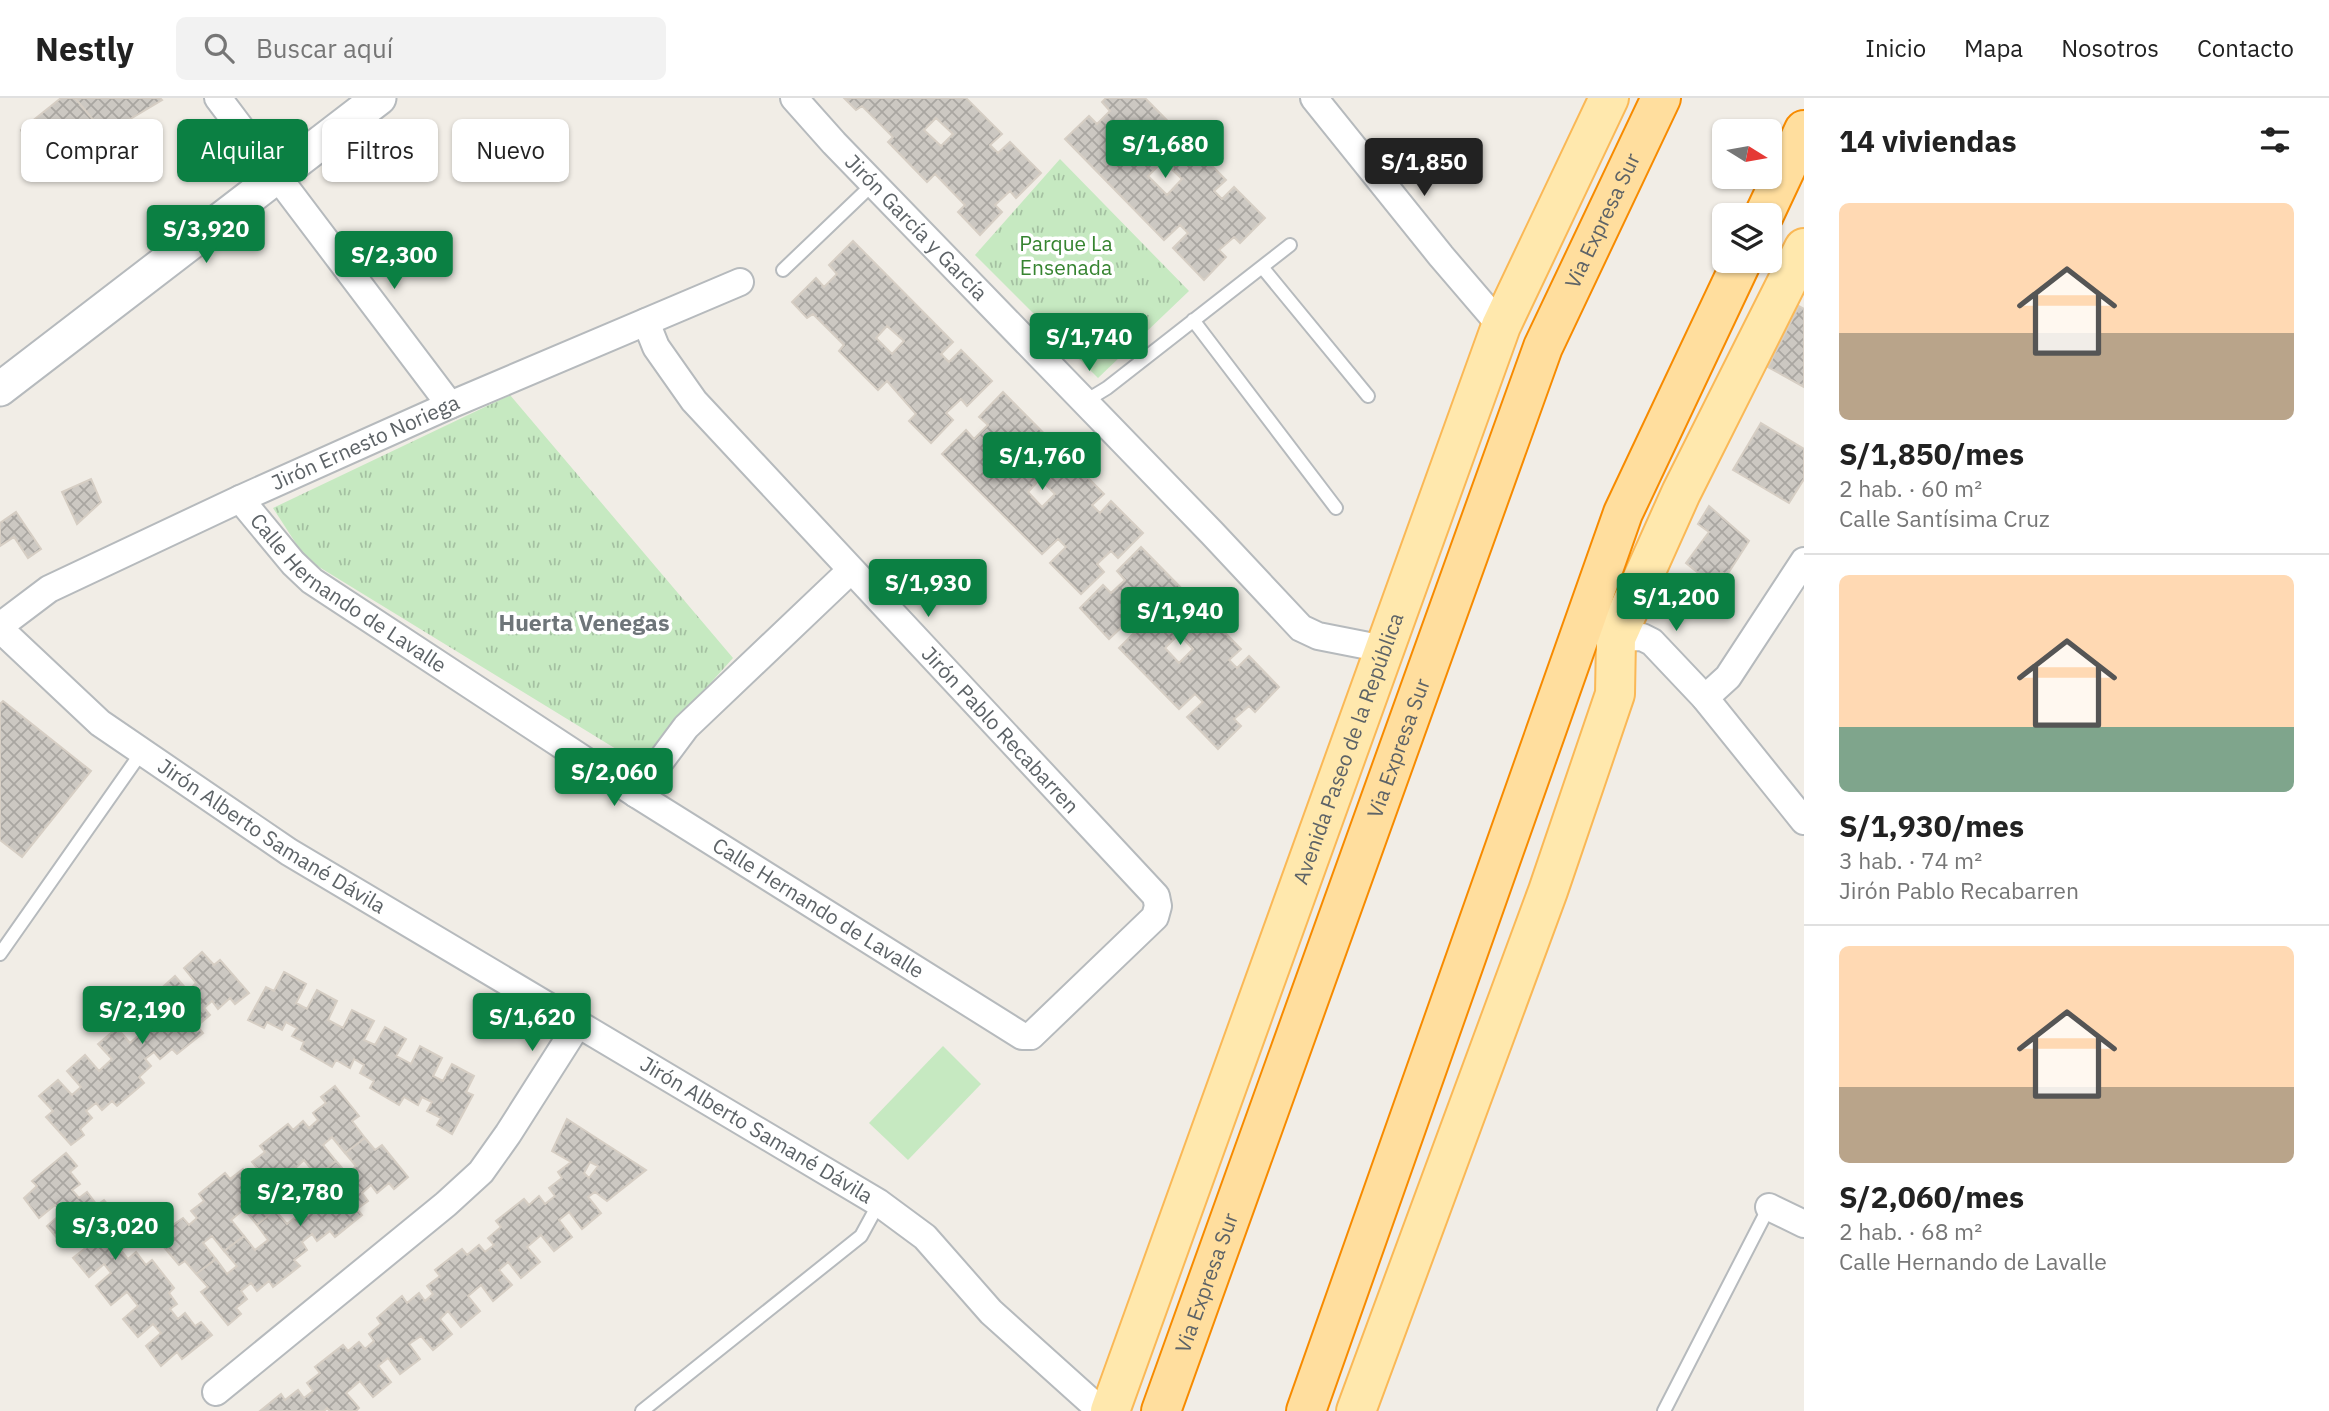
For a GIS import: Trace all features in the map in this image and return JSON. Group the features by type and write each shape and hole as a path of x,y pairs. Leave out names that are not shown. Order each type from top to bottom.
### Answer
{"highway":[{"name":"Via Expresa Sur","path":"1161,1411 1543,347 1661,98"},
{"path":"1770,203 1804,130"},
{"path":"1306,1411 1623,513 1736,273"}],"main road":[{"name":"Avenida Paseo de la República","path":"1110,1411 1501,326 1609,98"},
{"path":"1356,1411 1548,891 1615,694 1616,638 1681,493 1804,248"}],"street":[{"path":"218,98 234,119"},
{"path":"308,153 379,98"},
{"name":"Jirón García y García","path":"794,98 873,184 1301,628 1318,636 1384,649"},
{"path":"1314,98 1501,326"},
{"path":"0,389 270,182"},
{"path":"283,182 450,405"},
{"name":"Jirón Ernesto Noriega","path":"0,628 49,589 240,499 450,405 740,282"},
{"name":"Jirón Pablo Recabarren","path":"646,322 656,347 694,401 1156,896 1158,906 1155,917 1031,1036"},
{"name":"Calle Hernando de Lavalle","path":"240,499 293,563 312,581 636,794 1022,1036 1031,1036"},
{"path":"1705,698 1728,677 1796,590 1804,561"},
{"path":"636,794 686,727 850,571"},
{"name":"Jirón Alberto Samané Dávila","path":"0,628 100,723 289,852 879,1203 925,1237 990,1312 1101,1411"},
{"path":"1616,638 1642,637 1652,642 1705,698 1804,821"},
{"path":"216,1392 446,1204 481,1172 578,1024"},
{"path":"1769,1207 1804,1224"}],"lane":[{"path":"783,270 873,184"},
{"path":"1084,402 1107,388 1290,245"},
{"path":"1262,267 1368,396"},
{"path":"1193,320 1336,508"},
{"path":"0,954 141,753"},
{"path":"642,1411 861,1236 879,1203"},
{"path":"1664,1411 1769,1207"}],"green space":[{"name":"Parque La Ensenada","path":"1060,159 1189,291 1098,378 975,255"},
{"path":"510,395 733,658 639,763 306,559 273,508"},
{"path":"943,1046 981,1084 908,1160 869,1123"}],"building":[{"path":"61,98 75,98 92,119 35,119"},
{"path":"75,98 162,100 130,119 92,119"},
{"path":"844,98 966,98 1002,134 990,145 998,153 1010,142 1041,173 1016,198 1010,191 995,205 1002,212 980,235 958,212 965,205 935,174 927,182 888,142 893,137 862,106 856,110","holes":["936,118 953,134 941,146 924,130"]},
{"path":"1106,98 1145,98 1226,180 1214,191 1222,199 1234,187 1265,218 1240,243 1234,237 1219,250 1226,257 1204,280 1173,248 1188,233 1180,225 1164,240 1065,139 1089,116 1097,124 1110,111 1102,102","holes":["1163,161 1182,179 1167,195 1148,176"]},
{"path":"853,241 953,342 941,354 949,362 961,350 992,381 967,406 961,399 946,413 953,420 931,443 909,421 916,414 887,381 878,390 839,351 844,345 813,314 807,318 792,302 816,278 824,287 837,274 829,265","holes":["887,326 904,341 892,354 876,338"]},
{"path":"1799,306 1804,309 1804,387 1768,367"},
{"path":"1003,392 1104,494 1092,505 1100,513 1111,501 1143,533 1118,558 1111,551 1097,564 1104,572 1081,594 1050,563 1066,547 1058,539 1042,554 942,454 966,430 974,439 988,425 979,417","holes":["1040,479 1055,494 1042,507 1028,492"]},
{"path":"1761,423 1804,449 1804,479 1789,503 1733,470"},
{"path":"91,479 101,502 77,524 62,492"},
{"path":"1709,506 1749,541 1727,575 1721,572 1712,584 1686,563 1709,532 1698,524"},
{"path":"16,512 41,549 28,558 14,537 0,546 0,523"},
{"path":"1141,547 1241,649 1229,660 1237,668 1249,656 1279,687 1255,712 1249,706 1234,719 1241,726 1218,749 1187,717 1203,702 1195,694 1179,709 1119,648 1135,632 1126,623 1109,639 1080,608 1103,585 1111,593 1125,580 1117,571","holes":["1179,634 1193,649 1179,663 1165,648"]},
{"path":"3,701 91,771 22,857 0,840 0,704"},
{"path":"202,952 214,965 220,960 249,993 235,1004 230,998 218,1009 212,1001 204,1008 210,1015 197,1026 203,1033 177,1054 172,1049 160,1059 154,1052 145,1059 151,1066 139,1077 144,1083 117,1106 112,1101 102,1110 96,1103 86,1111 92,1118 80,1129 84,1135 71,1145 46,1117 53,1111 39,1096 58,1080 72,1095 81,1087 67,1071 85,1055 99,1071 112,1059 98,1044 117,1028 130,1043 139,1035 125,1020 144,1004 157,1019 169,1008 156,993 175,976 188,991 196,983 184,968"},
{"path":"284,972 306,984 296,1003 307,1009 317,990 337,1001 328,1020 343,1028 352,1010 374,1021 364,1040 375,1045 385,1027 406,1039 396,1056 411,1064 420,1046 442,1058 433,1076 443,1081 452,1064 474,1076 466,1092 473,1095 452,1134 437,1125 441,1118 427,1111 432,1102 422,1097 418,1105 404,1097 399,1105 370,1088 374,1081 360,1073 364,1065 354,1059 350,1068 336,1060 332,1067 301,1049 304,1042 292,1036 297,1028 286,1022 282,1030 267,1022 264,1028 248,1020 266,987 274,991"},
{"path":"335,1086 359,1116 352,1121 365,1138 345,1153 332,1137 323,1145 336,1161 317,1176 304,1160 291,1172 304,1187 285,1202 272,1187 263,1194 275,1210 257,1225 244,1209 231,1220 244,1236 224,1251 212,1236 203,1243 216,1259 196,1274 185,1261 179,1265 151,1232 165,1221 170,1227 183,1218 189,1225 197,1218 191,1211 204,1201 199,1194 225,1173 230,1179 243,1169 249,1177 258,1169 252,1162 265,1152 260,1146 288,1124 293,1130 303,1121 309,1128 318,1120 313,1113 326,1103 321,1097"},
{"path":"567,1119 646,1170 607,1201 595,1192 588,1197 601,1213 582,1229 569,1212 559,1220 572,1237 554,1251 541,1235 527,1247 540,1262 521,1278 508,1262 499,1270 512,1285 493,1301 481,1285 468,1296 480,1311 461,1327 448,1311 440,1319 452,1334 433,1350 421,1336 409,1344 420,1359 400,1374 388,1358 378,1366 391,1382 373,1397 360,1381 346,1393 359,1408 356,1411 330,1411 327,1408 324,1411 260,1411 281,1394 285,1400 298,1390 304,1398 313,1391 307,1383 320,1373 315,1367 343,1345 348,1351 359,1342 365,1349 374,1341 369,1334 381,1324 377,1318 402,1296 407,1303 419,1293 425,1301 433,1294 427,1286 440,1276 435,1270 462,1249 467,1255 479,1245 485,1252 494,1245 488,1238 501,1227 496,1221 524,1199 529,1205 539,1196 545,1204 555,1196 549,1188 562,1178 558,1172 571,1162 552,1151","holes":["590,1162 598,1166 589,1178 584,1173"]},
{"path":"365,1138 375,1150 382,1145 408,1177 394,1189 389,1183 377,1193 371,1185 362,1193 368,1201 357,1209 362,1215 335,1237 330,1231 317,1241 312,1234 302,1242 307,1250 294,1260 300,1266 273,1287 269,1281 257,1291 251,1283 241,1291 247,1299 236,1308 241,1314 228,1325 201,1292 208,1287 196,1274 216,1259 227,1274 237,1266 224,1251 244,1236 255,1250 268,1240 257,1225 275,1210 287,1224 297,1216 285,1202 304,1187 315,1201 329,1189 317,1176 336,1161 347,1174 356,1166 345,1153"},
{"path":"66,1153 77,1166 70,1172 80,1184 72,1190 79,1198 87,1192 97,1205 104,1200 125,1226 118,1231 129,1244 121,1250 128,1259 136,1252 146,1265 152,1260 174,1288 169,1293 177,1304 170,1309 178,1319 185,1313 195,1326 201,1322 212,1335 182,1359 177,1352 161,1366 146,1346 161,1333 153,1324 138,1337 123,1319 138,1306 127,1292 111,1305 96,1286 111,1273 104,1264 89,1277 73,1258 88,1246 78,1233 63,1245 47,1226 62,1213 55,1205 39,1218 24,1198 37,1186 32,1181"}],"district":[{"name":"Huerta Venegas","path":"584,623"}]}
